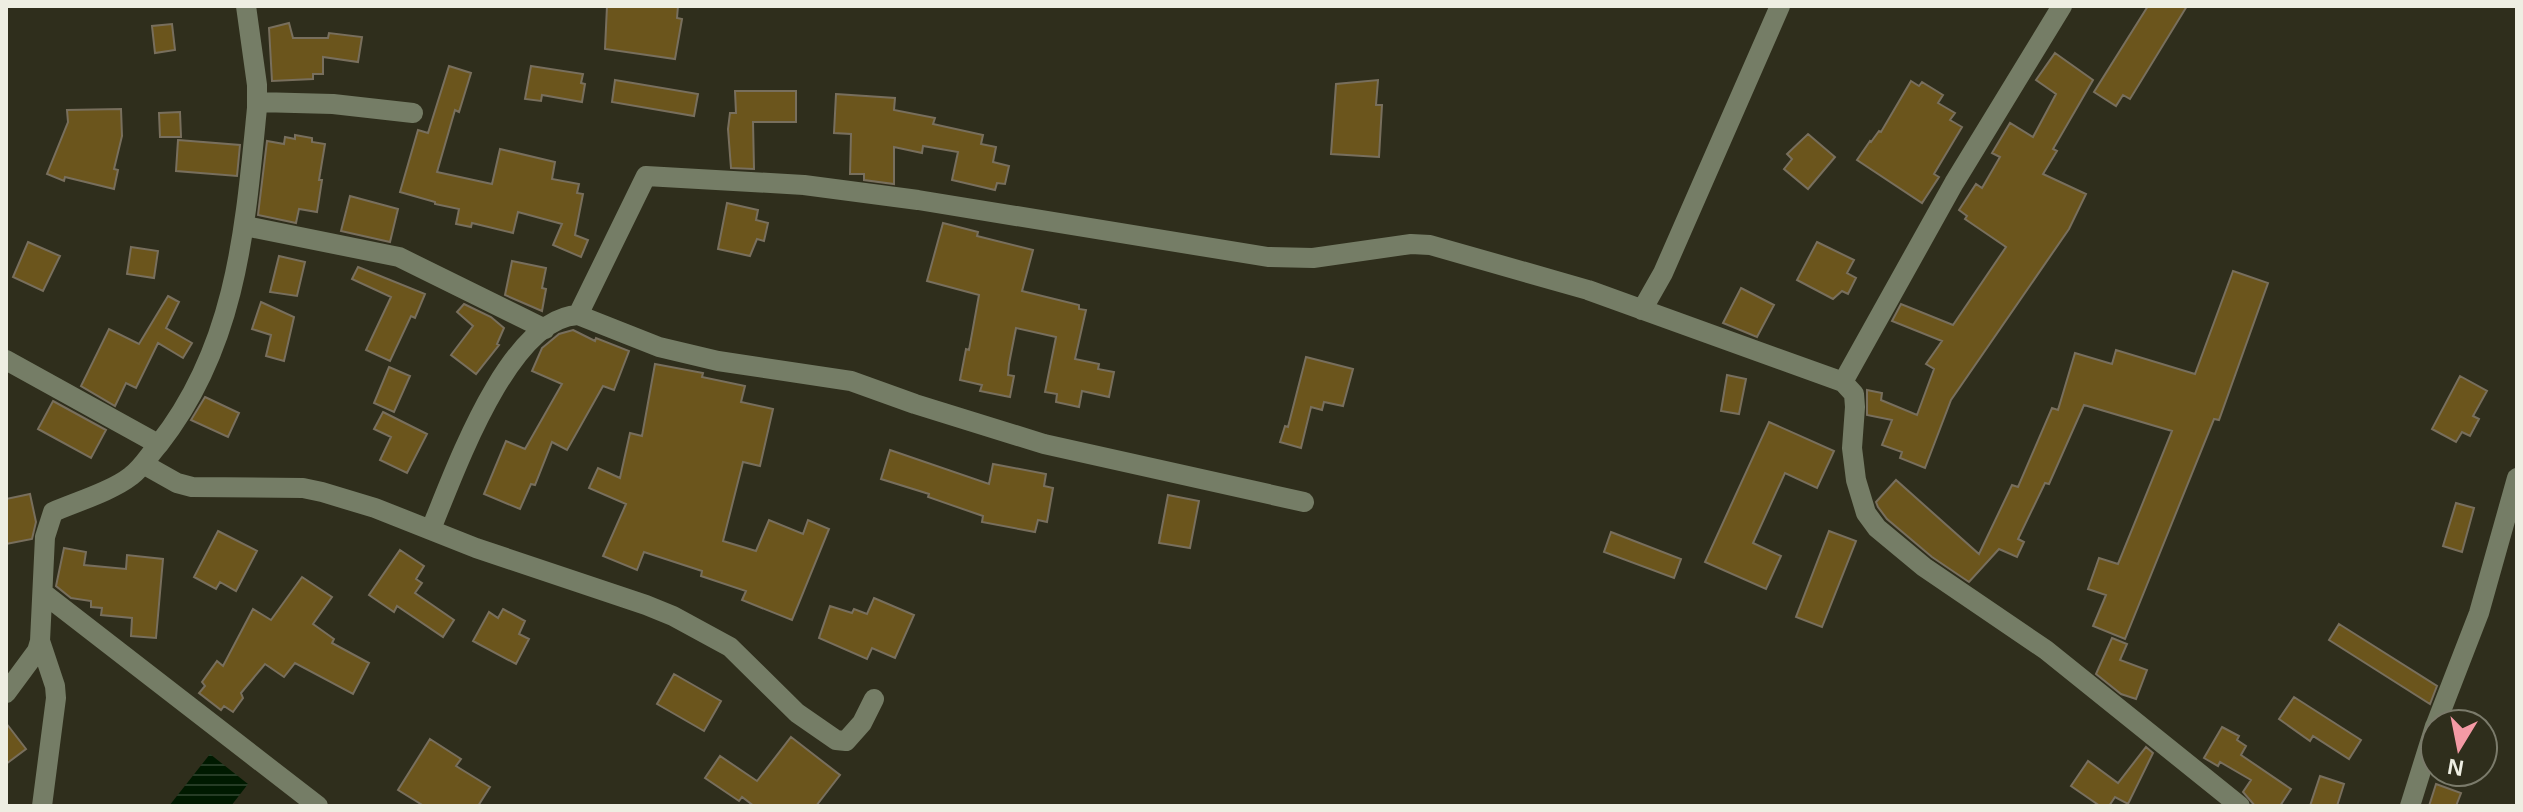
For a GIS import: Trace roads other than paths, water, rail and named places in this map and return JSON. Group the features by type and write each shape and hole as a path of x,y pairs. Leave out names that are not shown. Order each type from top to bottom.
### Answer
{"street":[{"path":"6,693 37,651 40,641 45,537 53,512 128,479 145,465 171,430 215,347 233,292 245,226 257,102 246,6"},
{"path":"1642,310 1663,273 1780,6"},
{"path":"1843,382 1954,183 2062,6"},
{"path":"257,102 333,104 413,113"},
{"path":"578,315 642,181 649,176 691,181 804,185 918,200 1268,257 1313,258 1411,244 1430,245 1588,290 1843,382 1854,394 1852,448 1856,480 1866,513 1877,528 1924,567 2046,650 2240,806"},
{"path":"245,226 399,257 545,329"},
{"path":"431,529 475,421 513,361 562,316 578,315 659,347 718,361 851,381 1044,444 1304,502"},
{"path":"6,360 158,444"},
{"path":"145,465 177,483 192,487 303,488 322,492 673,616 730,647 797,713 836,740 846,741 854,735 874,699"},
{"path":"2442,708 2479,613 2517,478"},
{"path":"43,593 318,806"},
{"path":"40,641 56,698 42,806"},
{"path":"2410,806 2419,777"}]}
